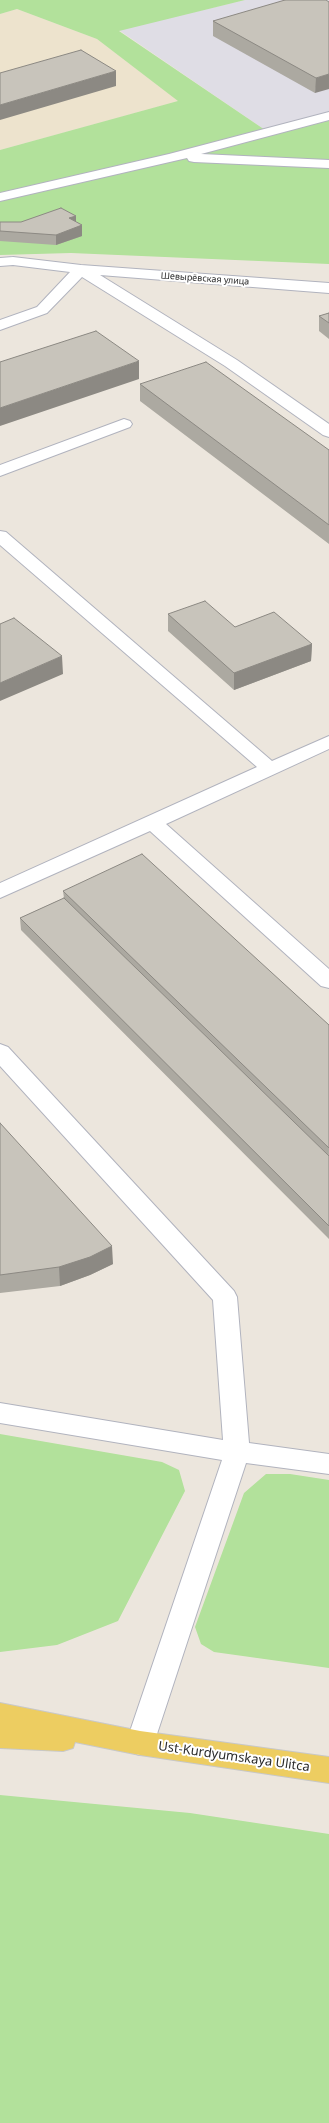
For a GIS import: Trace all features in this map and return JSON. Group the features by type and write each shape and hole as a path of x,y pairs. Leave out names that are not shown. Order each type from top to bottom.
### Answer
{"main road":[{"name":"Ust-Kurdyumskaya Ulitca","path":"0,1715 140,1743 329,1770"},
{"name":"Ust-Kurdyumskaya Ulitca","path":"0,1736 140,1743"}],"street":[{"path":"0,197 171,158 329,116"},
{"path":"171,158 329,164"},
{"name":"Шевырёвская улица","path":"0,262 13,261 80,270 329,288"},
{"path":"0,325 42,310 80,270 231,363 329,432"},
{"path":"0,471 124,424"},
{"path":"0,536 269,768"},
{"path":"0,891 329,742"},
{"path":"153,823 329,981"},
{"path":"0,1052 225,1297 237,1452 140,1743"},
{"path":"0,1413 237,1452 329,1464"}],"shaded area":[{"path":"245,0 329,0 329,120 268,132 119,30"},
{"path":"17,9 97,39 179,101 0,150 0,14"}],"green space":[{"path":"0,0 245,0 119,31 268,132 329,120 329,264 71,253 0,255 0,150 178,101 97,39 17,9 0,14"},
{"path":"0,1434 162,1462 179,1470 185,1491 118,1621 57,1645 0,1652"},
{"path":"266,1474 290,1474 329,1480 329,1668 214,1652 201,1644 195,1627 244,1493"},
{"path":"0,1795 190,1813 329,1834 329,2123 0,2123"}],"building":[{"path":"285,0 326,0 329,2 329,74 316,78 213,21"},
{"path":"81,50 116,71 0,105 0,73"},
{"path":"61,208 76,216 69,218 82,225 56,235 0,231 0,222 21,222"},
{"path":"329,313 329,323 319,316"},
{"path":"96,331 139,361 0,408 0,362"},
{"path":"206,362 329,450 329,525 140,384"},
{"path":"205,601 235,627 274,612 312,644 234,673 168,614"},
{"path":"14,618 62,656 0,683 0,624"},
{"path":"142,854 329,1025 329,1148 63,891"},
{"path":"64,898 329,1156 329,1226 20,918"},
{"path":"0,1123 112,1246 90,1257 59,1267 0,1275"}]}
